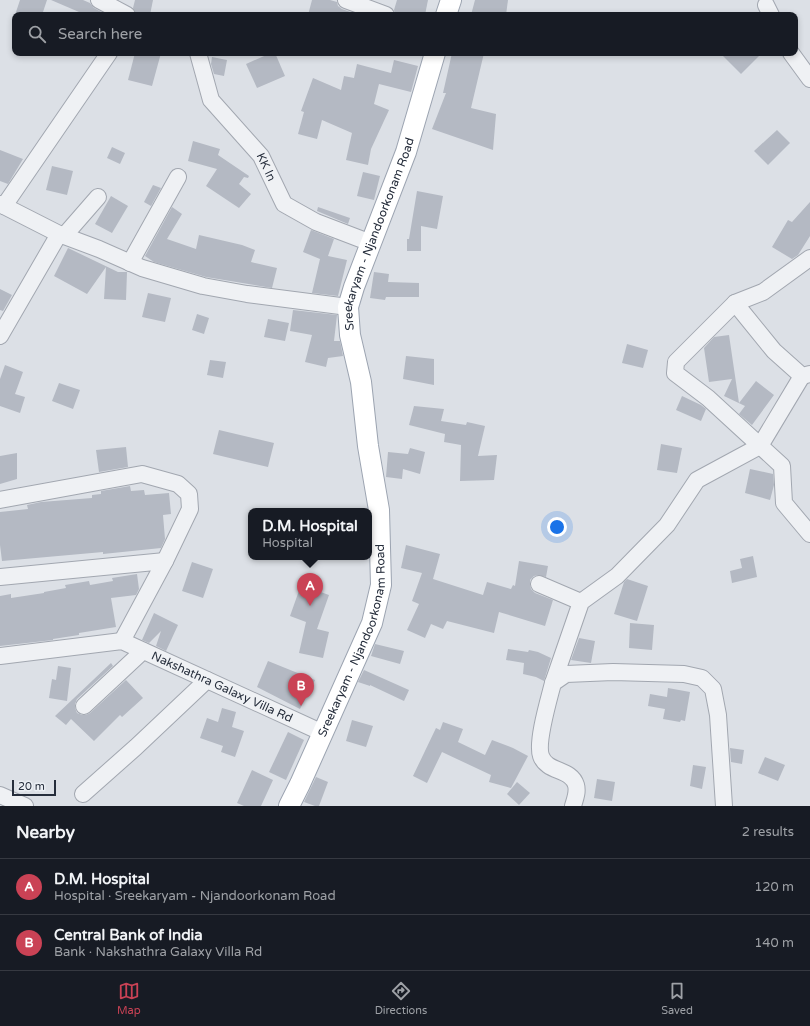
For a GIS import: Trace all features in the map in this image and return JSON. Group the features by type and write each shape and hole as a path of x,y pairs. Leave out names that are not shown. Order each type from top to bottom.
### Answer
{"main road":[{"path":"447,12 451,0"},
{"name":"Sreekaryam - Njandoorkonam Road","path":"289,806 372,623 381,585 379,510 368,446 361,382 350,335 348,307 406,152 434,56"}],"street":[{"path":"99,0 121,12"},
{"path":"346,0 378,12"},
{"path":"107,56 2,205 61,235 99,249 142,268 203,286 247,294 348,307"},
{"name":"KK ln","path":"199,56 211,100 261,156 284,204 316,222 371,243"},
{"path":"793,56 810,79"},
{"path":"130,263 178,177"},
{"path":"0,336 61,235 98,197"},
{"path":"810,258 763,292 735,303 676,362 675,373 708,398 782,466 784,503 810,534"},
{"path":"573,806 576,794 576,784 567,773 550,768 545,763 540,753 544,716 553,683 580,602 617,576 667,525 697,480 760,446 806,375 774,350 735,303"},
{"path":"0,500 142,474 178,484 189,494 190,508 165,561 122,641 0,656"},
{"path":"0,577 165,561"},
{"path":"539,584 580,602"},
{"name":"Nakshathra Galaxy Villa Rd","path":"122,641 323,733"},
{"path":"84,706 144,651"},
{"path":"553,683 566,674 613,672 684,674 702,678 713,689 718,715 724,806"},
{"path":"83,794 136,747 207,680"},
{"path":"0,795 25,806"}],"building":[{"path":"20,0 47,0 43,12 16,12"},
{"path":"51,0 83,0 90,3 94,8 101,12 79,12"},
{"path":"135,0 153,0 151,12 135,12 133,8"},
{"path":"312,0 330,0 337,2 338,6 342,9 350,12 309,12"},
{"path":"397,0 428,0 426,12 395,12"},
{"path":"475,0 508,0 506,12 472,12"},
{"path":"134,56 160,56 152,86 128,80"},
{"path":"264,56 276,56 285,76 257,88 246,64"},
{"path":"451,56 483,56 471,108 496,114 493,150 432,129 446,93 443,93"},
{"path":"723,56 759,56 741,74"},
{"path":"212,57 227,60 224,76 214,74 211,64"},
{"path":"394,60 418,66 411,92 379,84 374,104 389,110 371,149 368,165 346,160 352,133 322,120 317,139 298,134 304,112 301,111 313,78 341,90 344,76 354,78 357,64 391,73"},
{"path":"777,130 790,143 768,165 754,151"},
{"path":"193,141 220,149 218,155 249,176 248,178 244,177 239,184 251,194 239,208 206,186 217,169 188,161"},
{"path":"112,147 125,153 120,164 107,158"},
{"path":"0,150 23,159 8,184 0,181"},
{"path":"52,166 73,171 67,195 46,190"},
{"path":"363,172 380,176 374,200 357,196"},
{"path":"153,185 161,188 151,206 144,202"},
{"path":"417,191 443,196 437,229 421,226 421,251 407,251 407,239 409,239"},
{"path":"111,196 128,206 112,233 95,224"},
{"path":"810,202 810,236 798,255 792,259 772,247 788,220 792,222"},
{"path":"172,207 182,214 167,239 196,249 199,235 242,245 255,250 251,262 277,268 272,288 206,277 154,262 145,256"},
{"path":"318,207 350,218 348,224 317,211"},
{"path":"311,230 334,239 328,256 347,260 338,296 312,293 320,259 303,252"},
{"path":"68,248 118,272 127,272 126,300 104,299 106,267 87,294 54,276"},
{"path":"374,272 389,274 388,282 419,283 419,297 386,297 385,300 370,298"},
{"path":"0,289 12,295 3,311 0,310"},
{"path":"148,293 171,298 165,322 142,317"},
{"path":"293,310 337,315 334,341 340,341 343,356 328,358 326,367 305,362 312,335 290,331"},
{"path":"197,314 209,318 204,334 192,330"},
{"path":"268,319 289,323 285,341 264,337"},
{"path":"729,335 739,403 756,381 774,395 752,425 739,414 745,406 724,396 732,379 709,382 704,348 714,337"},
{"path":"627,344 648,350 643,368 622,363"},
{"path":"406,356 434,359 434,385 403,379"},
{"path":"210,360 226,362 223,378 207,375"},
{"path":"5,365 23,372 15,394 25,397 20,413 0,406 0,379"},
{"path":"59,383 80,390 73,409 52,401"},
{"path":"682,396 706,409 701,421 676,410"},
{"path":"414,406 444,409 441,421 466,425 467,422 485,426 478,456 497,455 494,480 460,481 461,445 444,442 445,434 409,425"},
{"path":"219,430 274,443 268,467 213,454"},
{"path":"661,444 682,448 677,473 657,470"},
{"path":"126,447 128,467 99,472 96,450"},
{"path":"410,448 425,452 420,474 403,469 402,479 386,477 388,452 408,454"},
{"path":"17,453 17,479 0,484 0,456"},
{"path":"750,469 773,474 774,485 770,500 745,493"},
{"path":"130,486 131,491 144,490 145,495 169,493 171,514 163,515 165,539 161,548 103,554 103,552 2,561 0,545 0,512 28,509 27,505 41,502 92,498 92,495 101,494 101,491"},
{"path":"406,545 440,554 433,579 483,595 487,582 511,589 513,585 515,586 519,561 548,566 546,577 538,575 534,576 530,580 531,589 535,593 553,600 545,626 499,612 494,633 447,621 443,629 431,624 425,638 407,630 419,604 412,601 422,573 401,568"},
{"path":"753,556 757,577 732,583 730,571 742,568 740,559"},
{"path":"192,562 213,569 203,598 182,591"},
{"path":"137,574 139,589 136,595 111,598 116,627 79,633 79,635 53,640 0,646 0,596 11,594 11,598 44,593 66,588 65,585 89,581 90,585 113,581 112,578"},
{"path":"627,579 648,586 637,621 614,614 624,582"},
{"path":"301,585 329,595 317,629 329,632 323,658 299,653 306,622 290,616"},
{"path":"154,613 178,625 166,651 156,646 161,631 149,643 142,640"},
{"path":"630,623 654,625 652,650 629,648"},
{"path":"579,638 595,641 591,663 571,660"},
{"path":"375,644 404,651 400,664 371,656"},
{"path":"508,649 528,652 529,650 551,658 544,681 536,677 523,674 524,663 506,660"},
{"path":"268,661 315,680 300,709 257,687"},
{"path":"111,663 113,666 77,699 75,708 77,713 86,715 90,713 126,680 143,698 122,717 120,715 94,741 71,719 66,725 55,716"},
{"path":"58,666 71,668 67,701 49,698 52,679 56,680"},
{"path":"364,670 409,690 404,701 370,685 358,682"},
{"path":"668,688 690,692 685,721 681,720 680,722 663,719 665,709 648,706 650,694 667,697"},
{"path":"222,708 236,712 232,727 244,731 235,757 221,752 223,746 200,738 207,718 218,722"},
{"path":"352,720 373,726 366,747 346,741"},
{"path":"443,722 463,729 458,742 485,755 492,740 513,748 528,756 511,788 489,782 491,775 442,752 427,783 413,776 436,728 440,730"},
{"path":"288,732 304,740 286,780 269,772"},
{"path":"730,748 744,750 742,764 731,762"},
{"path":"765,757 785,765 778,781 758,773"},
{"path":"693,765 706,767 702,789 690,786"},
{"path":"252,770 273,780 261,806 244,806 237,803"},
{"path":"316,777 328,782 319,806 304,802"},
{"path":"597,779 615,782 612,801 594,798"},
{"path":"517,782 530,793 519,805 507,794"}],"place":[{"name":"D.M. Hospital","path":"310,606"},
{"name":"Central Bank of India","path":"301,706"}]}
